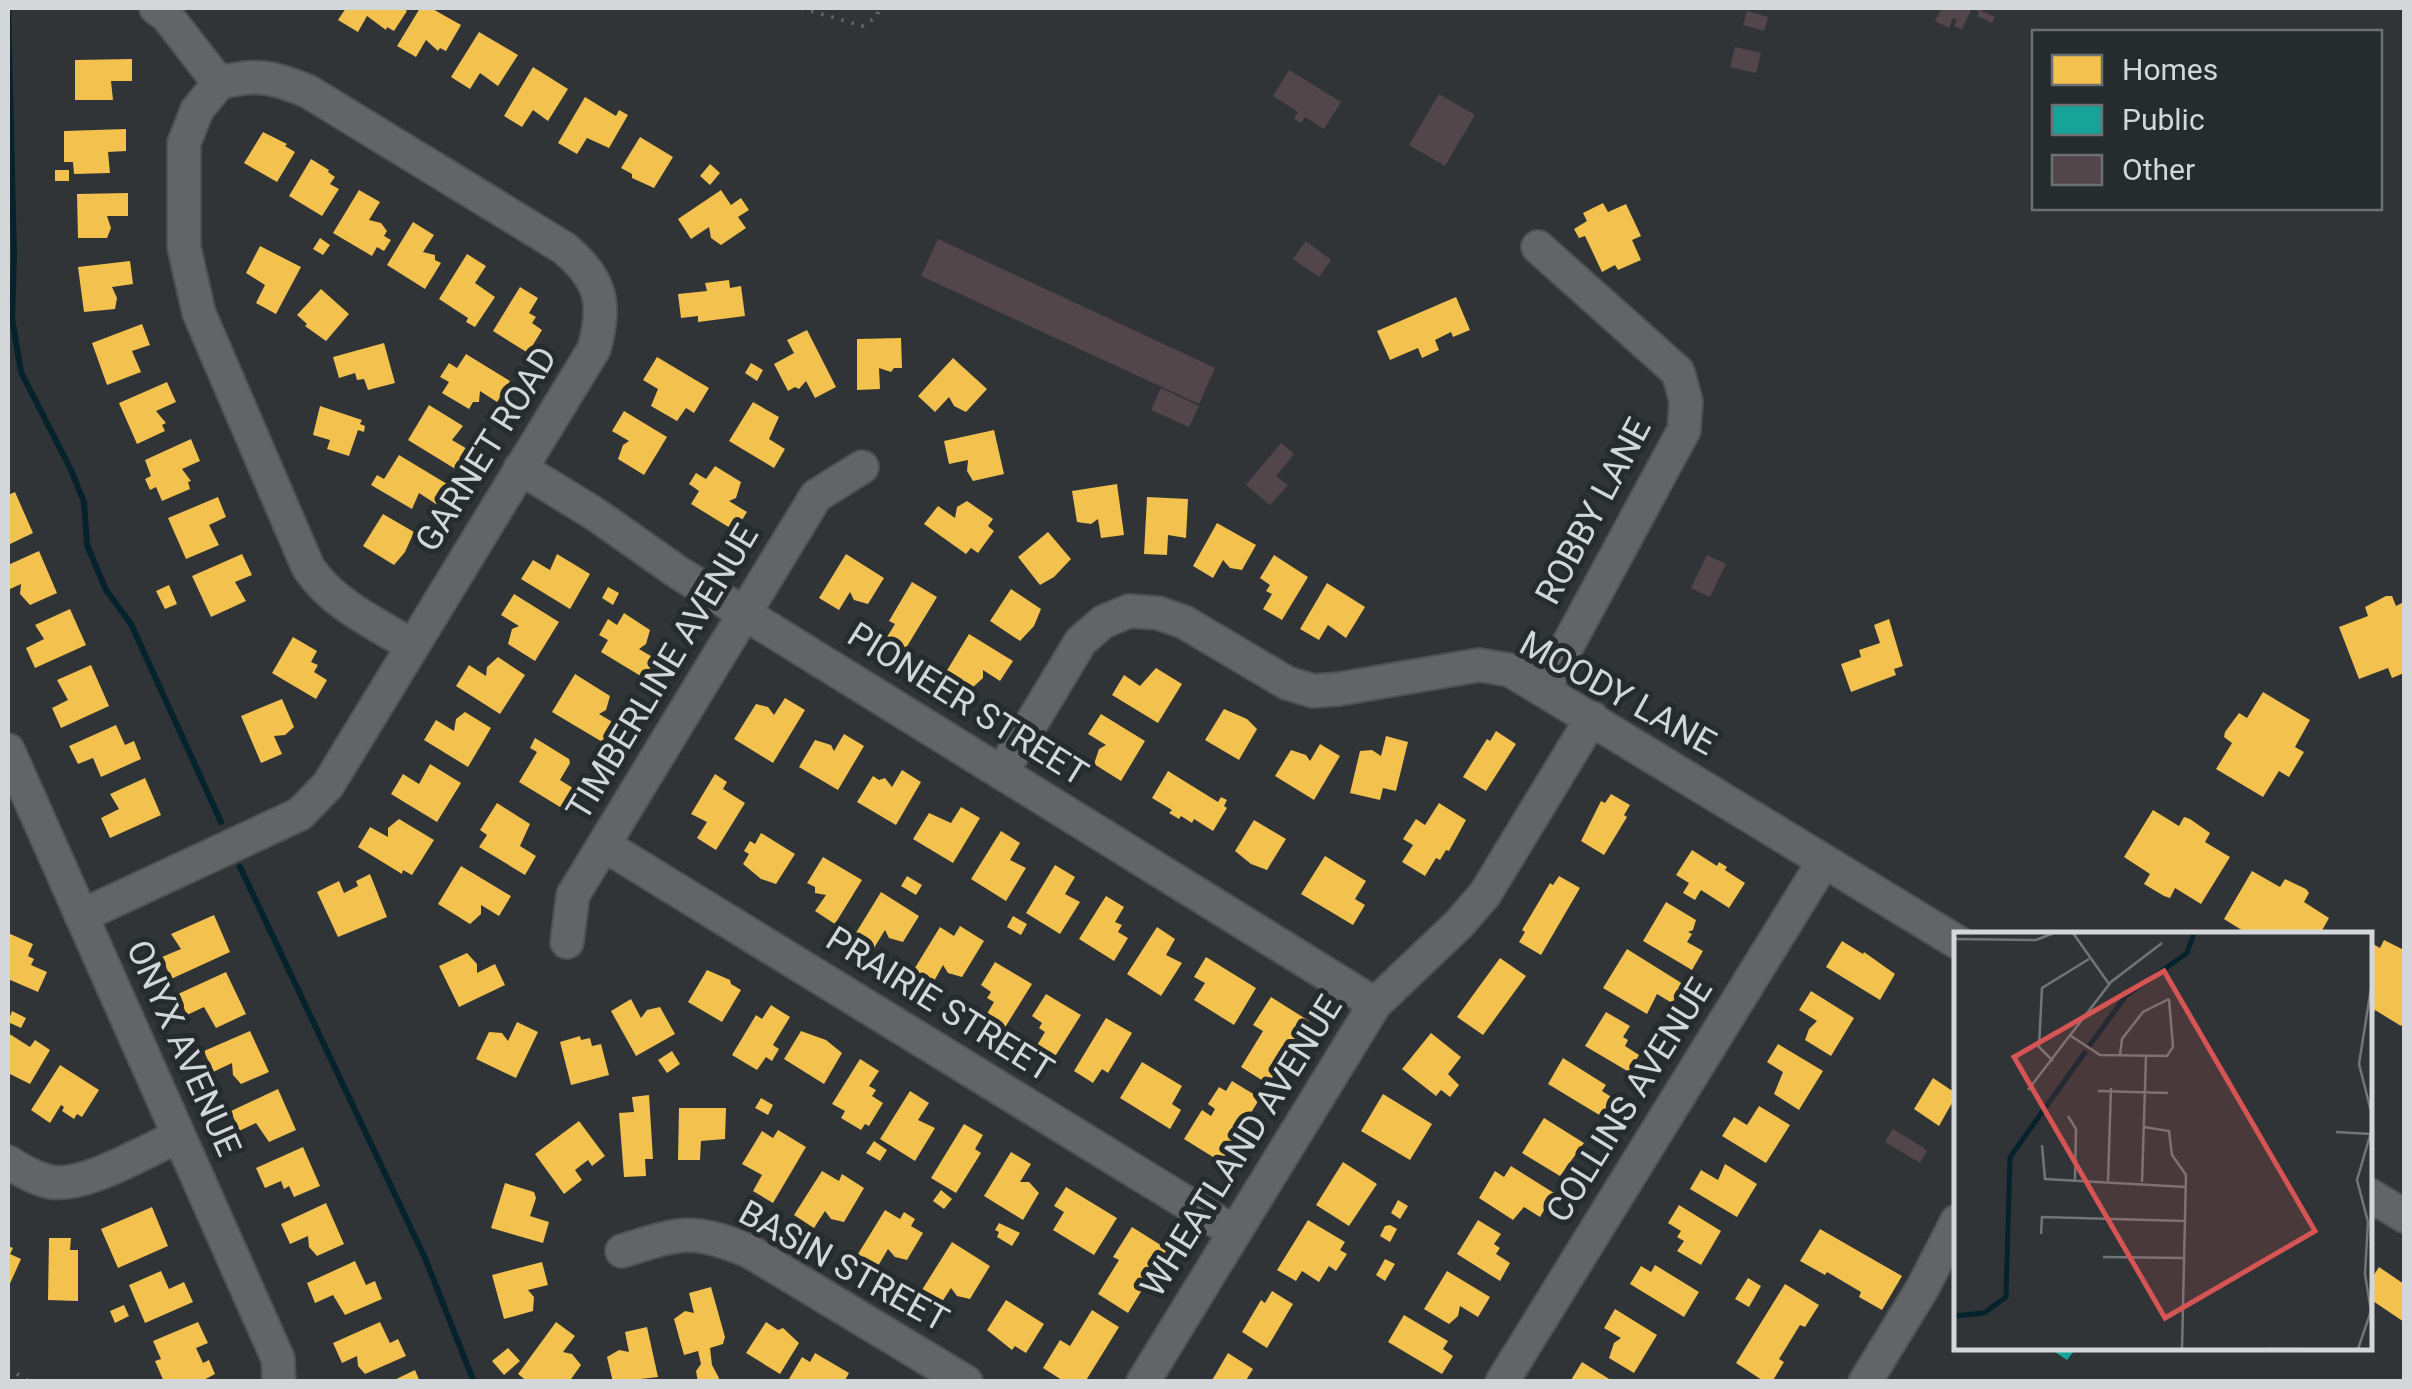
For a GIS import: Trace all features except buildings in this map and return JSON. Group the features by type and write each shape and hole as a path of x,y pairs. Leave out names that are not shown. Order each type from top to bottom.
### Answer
{"street":[{"path":"156,8 167,16 219,82 198,110 184,143 184,248 198,313 308,568 338,600 413,646"},
{"name":"GARNET ROAD","path":"81,916 300,814 328,785 594,349 602,320 599,294 587,267 564,248 309,92 280,79 249,75 219,82"},
{"name":"ROBBY LANE","path":"1538,247 1678,372 1686,401 1684,430 1544,689"},
{"name":"TIMBERLINE AVENUE","path":"567,942 573,895 816,496 862,467"},
{"name":"PIONEER STREET","path":"520,468 745,614 1376,1004"},
{"name":"MOODY LANE","path":"1002,772 1082,642 1103,622 1129,611 1158,613 1184,622 1286,683 1313,691 1479,665 1510,670 1954,940"},
{"name":"WHEATLAND AVENUE","path":"1143,1382 1376,1004 1460,924 1484,894 1592,718"},
{"name":"ONYX AVENUE","path":"8,750 278,1359 278,1382"},
{"name":"PRAIRIE STREET","path":"604,844 1234,1232"},
{"name":"COLLINS AVENUE","path":"1502,1382 1824,861"},
{"path":"8,1162 27,1174 54,1183 83,1179 179,1136"},
{"path":"2372,1195 2404,1216"},
{"path":"1865,1382 1922,1290 1954,1227"},
{"name":"BASIN STREET","path":"622,1251 678,1233 716,1237 749,1251 966,1382"}],"path":[{"path":"801,8 862,26 878,18 879,8"},
{"path":"8,1368 30,1382"}],"waterway":[{"path":"8,8 12,318 21,372 84,502 87,545 106,590 131,624 221,822"},
{"path":"240,867 425,1258 474,1382"}]}
